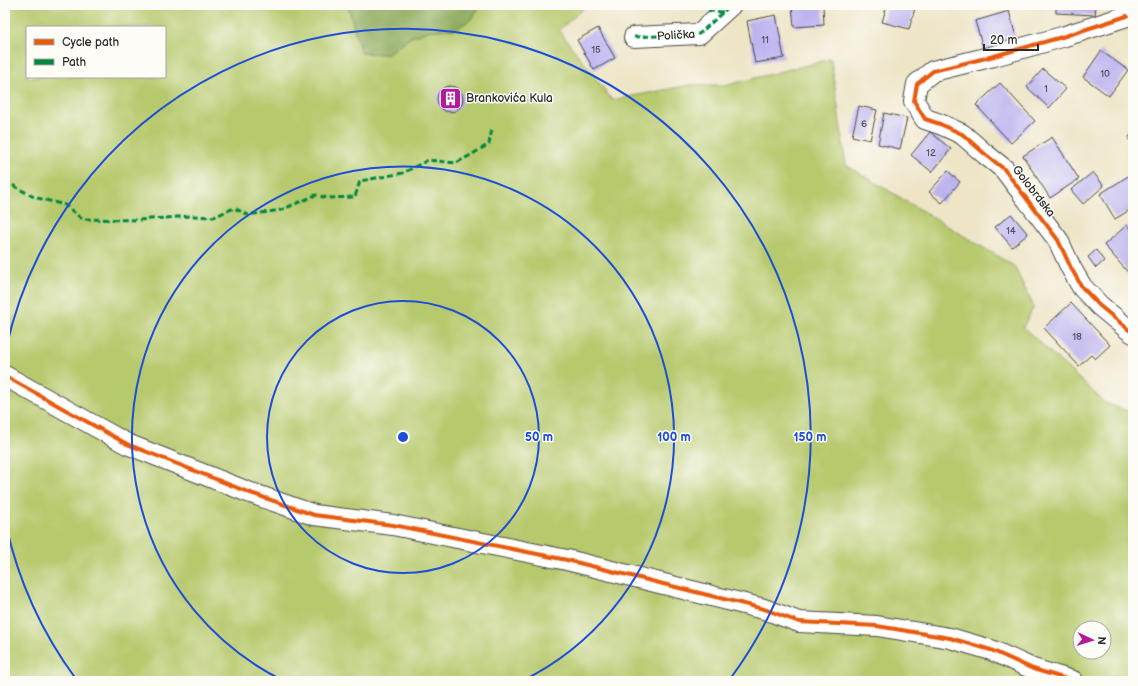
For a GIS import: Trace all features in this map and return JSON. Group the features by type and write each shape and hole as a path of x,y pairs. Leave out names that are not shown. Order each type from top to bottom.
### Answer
{"street":[{"name":"Polička","path":"634,37 699,34 731,5"},
{"name":"Golobrdska","path":"1126,15 1055,39 933,71 917,84 914,101 925,119 962,134 1004,169 1058,240 1082,287 1100,306 1133,333"},
{"path":"5,376 127,444 248,492 314,515 393,525 567,560 764,609 799,622 877,626 950,638 991,650 1033,668 1073,681"}],"green space":[{"path":"5,5 348,5 361,53 387,54 411,37 431,30 456,29 471,19 481,5 587,5 559,30 612,100 690,85 727,85 831,59 846,165 1014,266 1034,307 1023,327 1105,403 1133,413 1133,681 1081,681 1034,666 834,621 315,512 129,442 5,373"},
{"path":"348,5 481,5 471,19 456,29 431,30 411,37 387,54 361,53"},
{"path":"5,379 247,494 763,612 950,641 1065,681 5,681"}],"building":[{"path":"792,5 823,5 824,25 794,27"},
{"path":"887,5 916,5 909,29 882,22"},
{"path":"1056,5 1096,5 1095,15 1056,13"},
{"path":"1009,11 1018,44 985,54 975,21"},
{"path":"776,15 784,58 755,63 747,21"},
{"path":"598,28 615,58 594,70 577,40"},
{"path":"1101,51 1128,70 1109,96 1083,77"},
{"path":"1043,69 1066,89 1049,108 1027,87"},
{"path":"1000,83 1035,121 1011,143 976,105"},
{"name":"Brankovića Kula","path":"450,86 459,90 463,99 459,108 450,112 441,108 437,99 441,90"},
{"path":"859,106 877,110 870,140 852,136"},
{"path":"884,113 907,118 900,149 878,144"},
{"path":"1133,131 1133,142 1128,139"},
{"path":"930,132 951,149 932,172 911,155"},
{"path":"1052,137 1079,179 1050,198 1023,156"},
{"path":"948,171 960,182 942,203 929,192"},
{"path":"1093,172 1104,186 1083,204 1071,190"},
{"path":"1133,173 1133,208 1115,219 1100,194"},
{"path":"1011,214 1028,234 1012,247 995,227"},
{"path":"1127,225 1133,232 1133,278 1104,245"},
{"path":"1096,250 1104,261 1096,268 1088,257"},
{"path":"1071,303 1110,345 1095,359 1091,355 1079,366 1044,328"}],"marked path":[{"path":"701,5 710,11 723,12"},
{"path":"634,37 699,34 731,5"},
{"path":"5,181 34,197 65,205 82,219 138,220 191,216 214,217 234,208 248,215 281,210 316,195 327,198 355,197 360,181 403,173 428,160 456,163 489,144 492,129"}],"cycle path":[{"path":"1127,16 1062,37 933,71 917,84 914,101 925,119 962,134 1004,169 1058,240 1082,287 1100,306 1133,333"},
{"path":"5,376 127,444 248,492 314,515 393,525 567,560 764,609 799,622 877,626 950,638 991,650 1033,669 1073,681"}],"place":[{"name":"Brankovića Kula","path":"450,98"}]}
